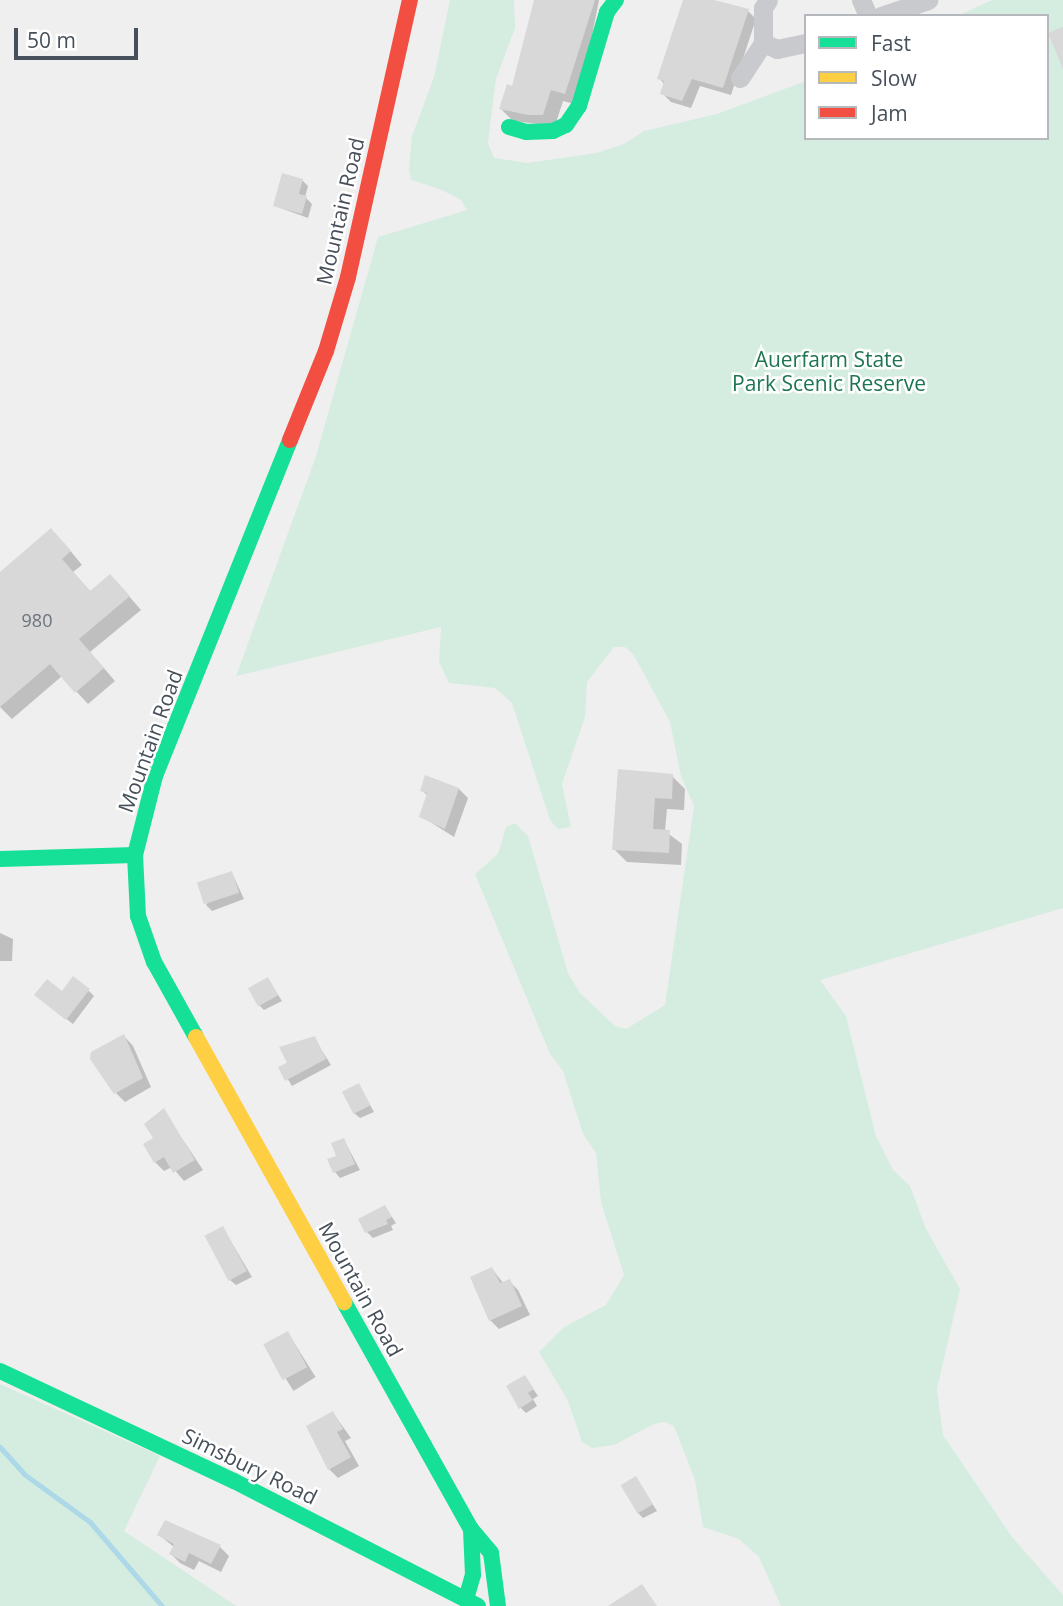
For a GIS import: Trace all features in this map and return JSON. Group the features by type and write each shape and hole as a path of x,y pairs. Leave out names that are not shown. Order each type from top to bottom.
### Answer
{"main road":[{"name":"Mountain Road","path":"410,0 348,277 326,351 155,776 135,855 138,916 154,962 471,1530 491,1553 498,1606"},
{"path":"509,127 526,132 553,131 566,125 579,106 607,12 616,0"},
{"path":"0,859 135,855"},
{"name":"Simsbury Road","path":"0,1371 234,1481 472,1603"},
{"name":"Mountain Road","path":"471,1530 472,1603"}],"street":[{"path":"740,78 763,43 763,8 768,0"},
{"path":"887,14 928,0"},
{"path":"763,43 777,49 804,43"}],"green space":[{"name":"Auerfarm State Park Scenic Reserve","path":"450,0 514,0 515,28 496,79 488,143 494,158 528,163 596,153 624,144 644,131 717,114 804,82 804,140 1049,140 1049,14 961,14 992,0 1063,0 1063,908 820,980 846,1016 876,1136 893,1170 910,1186 926,1229 960,1289 937,1389 943,1435 1012,1537 1063,1595 1063,1606 781,1606 759,1557 739,1539 703,1527 695,1480 674,1426 664,1422 654,1424 614,1445 592,1448 582,1442 568,1401 539,1352 564,1327 606,1305 624,1275 601,1202 596,1153 583,1134 563,1071 550,1054 475,874 498,854 506,827 515,823 528,836 568,973 580,993 615,1026 626,1029 665,1005 694,806 681,776 670,722 633,654 625,647 614,647 587,682 585,717 562,784 571,827 558,829 550,820 512,703 495,688 449,683 439,662 441,627 236,676 316,456 378,237 467,210 461,200 442,190 411,180 409,170 412,136 434,77"},
{"path":"0,1384 160,1456 124,1531 236,1606 0,1606"}],"building":[{"path":"534,0 595,0 565,94 551,90 543,115 499,109 507,84 512,86"},
{"path":"683,0 714,0 749,9 723,88 692,79 682,101 660,94 664,81 657,79"},
{"path":"1063,27 1063,69 1049,35 1049,33"},
{"path":"282,173 303,179 299,194 307,196 302,214 273,206"},
{"path":"51,528 71,551 62,559 90,591 110,574 130,596 79,639 104,668 75,693 50,664 0,707 0,572"},
{"path":"618,769 673,774 672,799 655,798 653,829 670,830 669,853 612,850"},
{"path":"425,775 459,788 445,829 419,817 427,793 420,791"},
{"path":"232,871 239,893 204,904 197,882"},
{"path":"73,976 90,989 66,1020 34,995 47,979 62,991"},
{"path":"268,977 278,995 258,1007 248,988"},
{"path":"124,1034 143,1078 114,1094 90,1059 91,1052"},
{"path":"315,1036 326,1059 285,1081 278,1067 287,1063 279,1047"},
{"path":"359,1083 370,1105 353,1114 342,1092"},
{"path":"164,1108 195,1160 173,1173 164,1157 154,1163 143,1144 153,1138 144,1124"},
{"path":"344,1138 355,1164 333,1173 327,1159 336,1156 331,1143"},
{"path":"385,1205 392,1217 386,1220 388,1224 365,1233 358,1219"},
{"path":"223,1226 247,1271 228,1281 204,1236"},
{"path":"492,1267 500,1283 510,1279 522,1306 489,1321 470,1277"},
{"path":"288,1331 307,1367 283,1380 263,1344"},
{"path":"525,1375 534,1389 528,1393 533,1400 519,1409 506,1386"},
{"path":"333,1411 343,1429 337,1432 351,1457 328,1470 306,1426"},
{"path":"636,1476 653,1504 638,1514 621,1485"},
{"path":"165,1520 221,1545 211,1564 189,1553 185,1562 169,1554 174,1544 157,1535"},
{"path":"642,1584 657,1606 608,1606"}],"waterway":[{"path":"0,1447 24,1474 90,1522 162,1606"}],"traffic: fast":[{"path":"509,127 526,132 553,131 566,125 579,106 607,12 616,0"},
{"path":"196,1037 154,962 138,916 135,855 155,776 290,440"},
{"path":"0,859 135,855"},
{"path":"344,1302 471,1529 491,1553 498,1606"},
{"path":"0,1371 234,1481 478,1606"},
{"path":"466,1599 473,1575 471,1529"}],"traffic: slow":[{"path":"196,1037 344,1302"}],"traffic: jam":[{"path":"290,440 326,351 348,277 410,0"}]}
